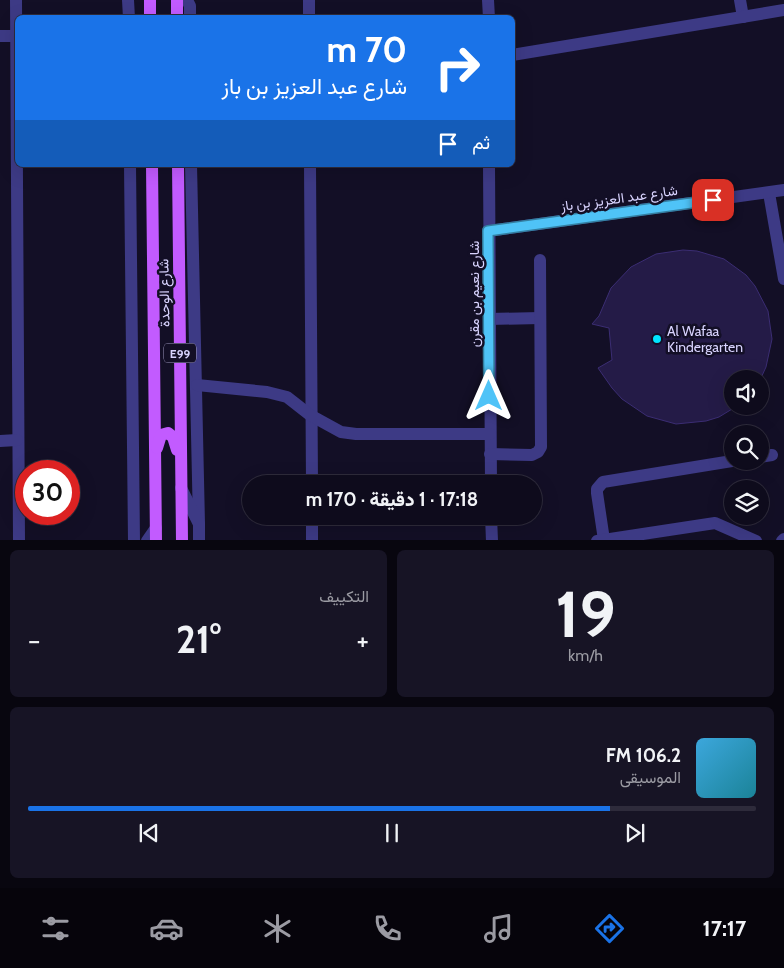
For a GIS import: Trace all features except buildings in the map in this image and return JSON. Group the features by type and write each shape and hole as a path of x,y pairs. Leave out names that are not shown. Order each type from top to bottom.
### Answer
{"main road":[{"path":"150,0 150,15"},
{"path":"177,0 177,15"},
{"name":"شارع الوحدة","path":"152,167 156,534"},
{"name":"شارع الوحدة","path":"178,167 182,540"},
{"path":"154,456 161,435 165,433 171,434 175,441 181,475"}],"street":[{"path":"16,0 16,15"},
{"path":"128,0 128,15"},
{"path":"309,0 309,15"},
{"path":"488,0 489,15"},
{"path":"740,0 743,17"},
{"path":"515,55 784,10"},
{"path":"0,36 15,36"},
{"path":"17,167 19,540"},
{"path":"130,167 134,540"},
{"path":"178,191 187,167"},
{"path":"192,167 200,540"},
{"path":"310,167 312,475"},
{"name":"شارع نعيم بن مقرن","path":"489,167 491,475"},
{"name":"شارع عبد العزيز بن باز","path":"488,231 784,190"},
{"path":"769,193 784,279"},
{"path":"490,454 532,454 538,452 541,447 540,260"},
{"path":"489,318 540,318"},
{"path":"198,385 267,392 288,397 310,415 341,432 356,434 490,434"},
{"path":"0,441 18,440"},
{"path":"724,462 603,482 597,494 600,540 716,523 753,540"},
{"path":"181,488 199,524"},
{"path":"312,525 312,540"},
{"path":"491,525 492,540"},
{"path":"147,540 156,534"}],"place":[{"name":"Al Wafaa Kindergarten","path":"657,339"}],"route":[{"path":"489,396 488,231 713,200"}]}
